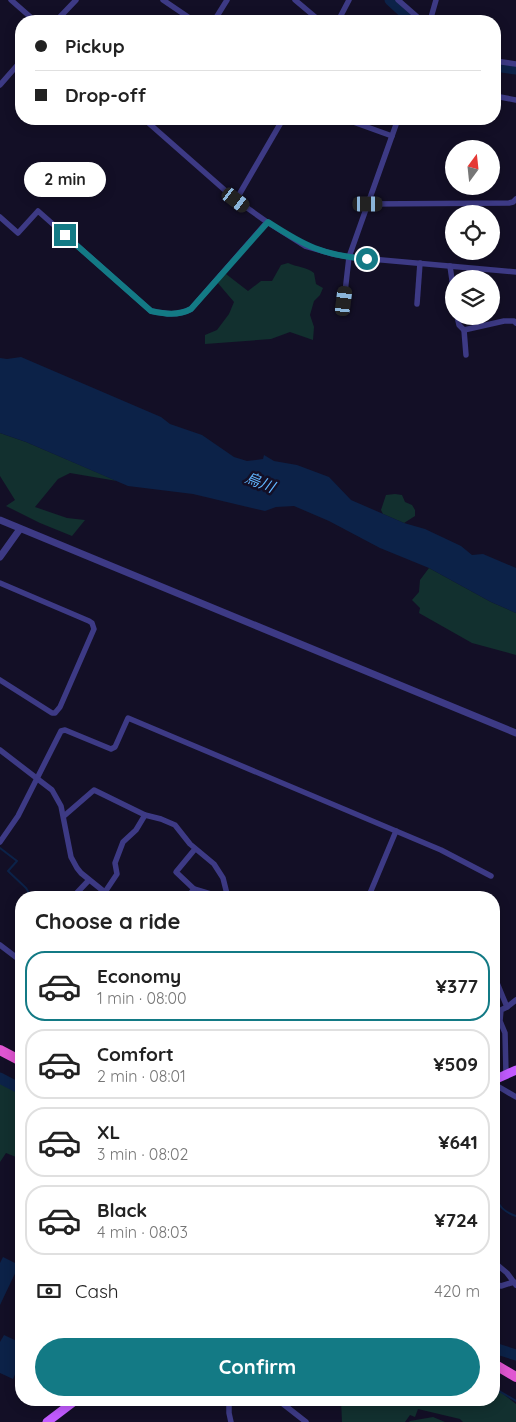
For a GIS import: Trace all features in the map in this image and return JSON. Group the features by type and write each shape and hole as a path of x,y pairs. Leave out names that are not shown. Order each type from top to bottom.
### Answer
{"highway":[{"path":"0,1050 15,1058"},
{"path":"500,1368 516,1377"}],"main road":[{"path":"500,1077 516,1070"},
{"path":"46,1422 68,1406"}],"street":[{"path":"10,0 28,15"},
{"path":"62,15 76,0"},
{"path":"163,0 185,15"},
{"path":"218,15 227,0"},
{"path":"295,0 313,15"},
{"path":"341,15 349,0"},
{"path":"398,0 415,15"},
{"path":"432,15 436,0"},
{"path":"501,62 516,64"},
{"path":"0,85 15,68"},
{"path":"501,97 516,100"},
{"path":"153,125 236,200 305,246 349,257 516,272"},
{"path":"236,200 280,125"},
{"path":"362,125 392,136"},
{"path":"344,301 349,257 396,125"},
{"path":"368,204 509,203 516,199"},
{"path":"0,217 18,233 38,211 151,311 166,314 184,313 191,309 268,222"},
{"path":"417,304 420,263"},
{"path":"450,266 451,270"},
{"path":"464,330 504,321 514,321 516,323"},
{"path":"458,325 464,330 466,355"},
{"path":"0,520 516,733"},
{"path":"0,557 20,529"},
{"path":"0,583 89,621 94,629 60,707 55,713 52,713 0,680"},
{"path":"0,842 18,816 61,731 65,730 112,750 128,718 441,850 491,876"},
{"path":"0,750 52,790 64,816 71,857 81,873 104,891"},
{"path":"64,816 94,790 145,815 175,825 195,849 209,859 220,872 227,891"},
{"path":"106,891 117,874 115,863 123,842 136,830 145,815"},
{"path":"371,891 396,831"},
{"path":"195,849 176,872 194,889 201,891"},
{"path":"79,891 89,880"},
{"path":"0,945 15,955"},
{"path":"500,990 507,1007"},
{"path":"506,1074 505,1033 500,1021 501,1010 516,1000"},
{"path":"500,1088 516,1097"},
{"path":"500,1267 515,1284 500,1285"},
{"path":"228,1406 231,1422"},
{"path":"286,1406 306,1422"}],"green space":[{"path":"288,263 308,269 314,273 316,284 323,288 320,295 314,301 310,315 314,327 313,340 290,332 271,339 205,344 205,335 217,330 229,314 234,302 217,282 226,274 248,291 261,281 272,281 281,265"},
{"path":"0,433 26,442 117,481 70,473 58,479 35,507 67,518 85,520 72,536 40,523 6,506 15,500 0,476"},
{"path":"386,495 402,495 405,502 412,505 415,510 415,516 404,523 383,514 381,510"},
{"path":"429,568 491,602 516,613 516,655 472,643 419,613 420,608 412,600 419,592 420,580"},
{"path":"0,1083 15,1090 15,1157 6,1153 0,1162"},
{"path":"500,1392 516,1404 516,1422 463,1422 460,1419 418,1409 415,1417 410,1415 405,1422 342,1422 341,1406 500,1406"},
{"path":"433,1417 445,1422 409,1422 410,1421"}],"water":[{"name":"烏川","path":"21,357 161,417 170,424 202,435 234,457 247,461 263,459 264,455 274,461 297,465 329,477 351,500 404,523 425,529 461,546 472,555 483,554 516,568 516,613 491,602 429,568 380,548 329,521 294,506 276,507 265,511 193,494 128,486 26,442 0,433 0,358"},
{"path":"3,1257 15,1263 15,1273 0,1305 0,1263"},
{"path":"4,1335 15,1340 15,1374 13,1379 0,1373 0,1342"}],"waterway":[{"path":"390,0 406,15"},
{"path":"501,67 516,69"},
{"path":"0,848 17,861 8,871 28,891"},
{"path":"0,1078 15,1086"},
{"path":"500,1205 508,1213 516,1216"},
{"path":"500,1350 516,1355"},
{"path":"500,1392 516,1401"}],"route":[{"path":"65,235 151,311 166,314 184,313 191,309 268,222 305,246 333,254 367,259"}]}
